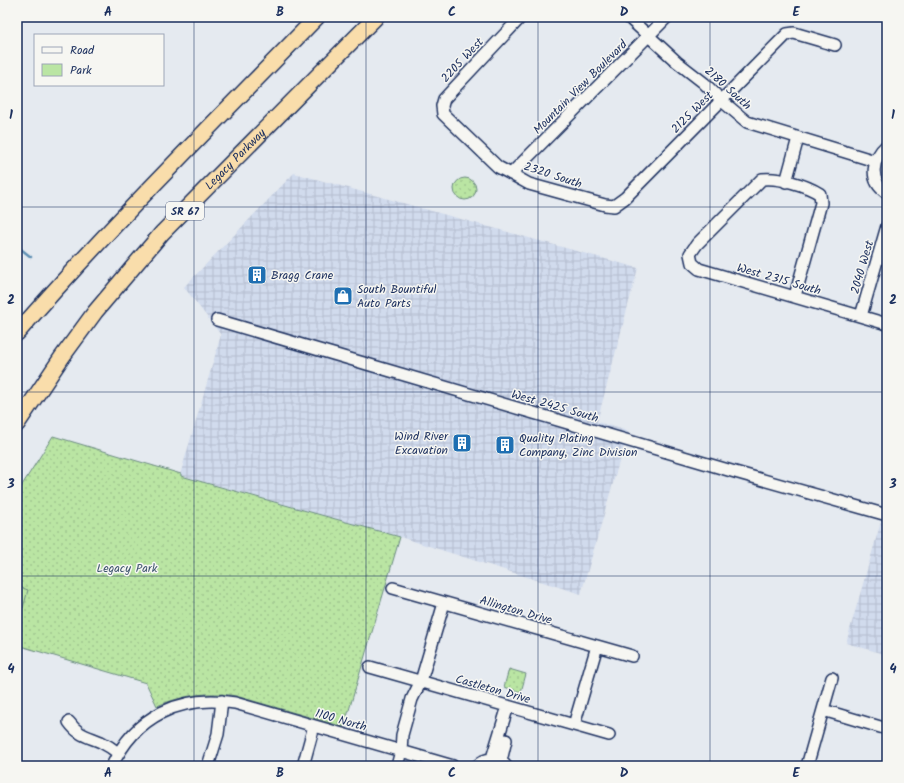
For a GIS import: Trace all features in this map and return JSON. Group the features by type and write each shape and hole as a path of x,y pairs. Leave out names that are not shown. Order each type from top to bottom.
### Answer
{"highway":[{"path":"17,333 63,280 134,205 317,17"},
{"name":"Legacy Parkway","path":"17,424 62,357 95,312 162,233 376,17"}],"street":[{"name":"2205 West","path":"442,106 444,99 521,17"},
{"name":"2180 South","path":"628,17 677,62 704,83 722,101 747,122 875,161"},
{"name":"Mountain View Boulevard","path":"511,174 667,17"},
{"name":"2125 West","path":"614,206 625,198 787,34 794,33 835,45"},
{"name":"2320 South","path":"442,106 444,114 498,167 529,184 605,205 614,206"},
{"path":"794,296 821,203 820,194 811,188 786,182 798,138"},
{"path":"887,145 880,151 875,161 874,173 878,184 887,193"},
{"name":"West 2315 South","path":"786,182 772,178 762,179 698,244 690,254 692,263 699,269 887,324"},
{"name":"2040 West","path":"861,316 887,226"},
{"name":"West 2425 South","path":"217,320 887,515"},
{"name":"Allington Drive","path":"393,588 632,656"},
{"path":"397,766 401,751 402,735 412,699 421,681 444,602"},
{"path":"574,725 597,646"},
{"name":"Castleton Drive","path":"370,667 609,735"},
{"path":"807,766 832,678"},
{"path":"208,766 218,734 222,701"},
{"name":"1100 North","path":"112,766 126,741 136,730 151,718 166,710 195,702 222,701 242,705 453,766"},
{"path":"477,766 484,760 500,762 511,707"},
{"path":"823,710 887,729"},
{"path":"69,722 78,733 85,737 102,742 118,753"},
{"path":"303,766 314,726"}],"shaded area":[{"path":"294,173 638,268 597,422 628,431 581,594 400,537 180,475 221,335 184,287"},
{"path":"882,518 887,520 887,655 846,643"}],"green space":[{"path":"465,178 473,181 476,189 473,197 465,200 457,197 454,189 457,181"},
{"name":"Legacy Park","path":"53,436 181,474 181,476 400,537 344,727 236,696 216,694 196,695 177,699 157,706 146,683 17,645 17,493"},
{"path":"17,586 28,590 23,608 17,607"},
{"path":"509,669 526,674 521,692 504,687"}],"waterway":[{"path":"17,246 31,257"}],"place":[{"name":"Bragg Crane","path":"257,275"},
{"name":"South Bountiful Auto Parts","path":"343,296"},
{"name":"Wind River Excavation","path":"462,443"},
{"name":"Quality Plating Company, Zinc Division","path":"505,445"}]}
